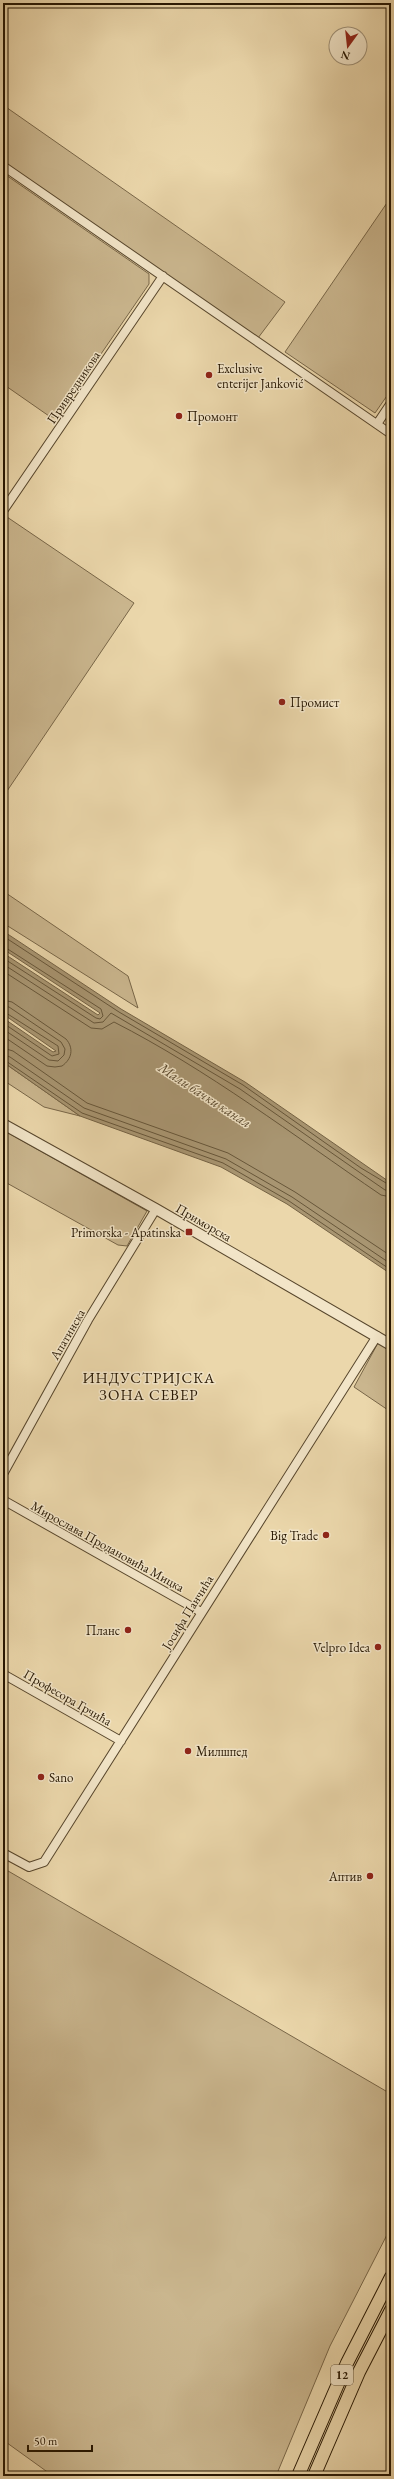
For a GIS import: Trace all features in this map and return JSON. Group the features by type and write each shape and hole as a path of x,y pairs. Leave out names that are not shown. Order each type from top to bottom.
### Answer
{"main road":[{"name":"12","path":"298,2476 347,2363 391,2277"},
{"name":"12","path":"314,2476 359,2372 391,2310"}],"street":[{"path":"3,166 391,434"},
{"name":"Привредникова","path":"3,511 163,276"},
{"path":"377,424 391,403"},
{"name":"Приморска","path":"3,1124 156,1209 391,1345"},
{"name":"Апатинска","path":"3,1474 88,1320 156,1209"},
{"name":"Јосифа Панчића","path":"3,1853 29,1867 44,1862 377,1336"},
{"name":"Мирослава Продановића Мицка","path":"3,1500 201,1612"},
{"name":"Професора Грчића","path":"3,1674 121,1741"}],"shaded area":[{"path":"3,105 285,302 258,338 3,166"},
{"path":"3,173 149,274 149,284 57,418 49,416 3,384"},
{"path":"391,197 391,390 375,413 285,352"},
{"path":"7,517 134,603 3,797 3,523"},
{"path":"3,891 128,976 138,1008 3,923"},
{"path":"3,1062 80,1116 44,1107 3,1080"},
{"path":"3,1130 147,1211 127,1246 118,1245 5,1182 6,1171 3,1170"},
{"path":"378,1343 391,1351 391,1412 354,1387"},
{"path":"3,1868 391,2094 391,2227 330,2346 276,2476 53,2476 3,2440"}],"water":[{"name":"Мали бачки канал","path":"3,931 121,1009 245,1082 391,1183 391,1274 287,1204 221,1167 80,1116 3,1062 3,1018 53,1052 56,1051 3,1014 3,953 98,1015 100,1013 3,949"}],"place":[{"name":"Exclusive enterijer Janković","path":"209,375"},
{"name":"Промонт","path":"179,416"},
{"name":"Промист","path":"282,702"},
{"name":"Primorska - Apatinska","path":"189,1232"},
{"name":"Big Trade","path":"326,1535"},
{"name":"Планс","path":"128,1630"},
{"name":"Velpro Idea","path":"378,1647"},
{"name":"Милшпед","path":"188,1751"},
{"name":"Sano","path":"41,1777"},
{"name":"Аптив","path":"370,1876"}],"district":[{"name":"ИНДУСТРИЈСКА ЗОНА СЕВЕР","path":"149,1386"}]}
